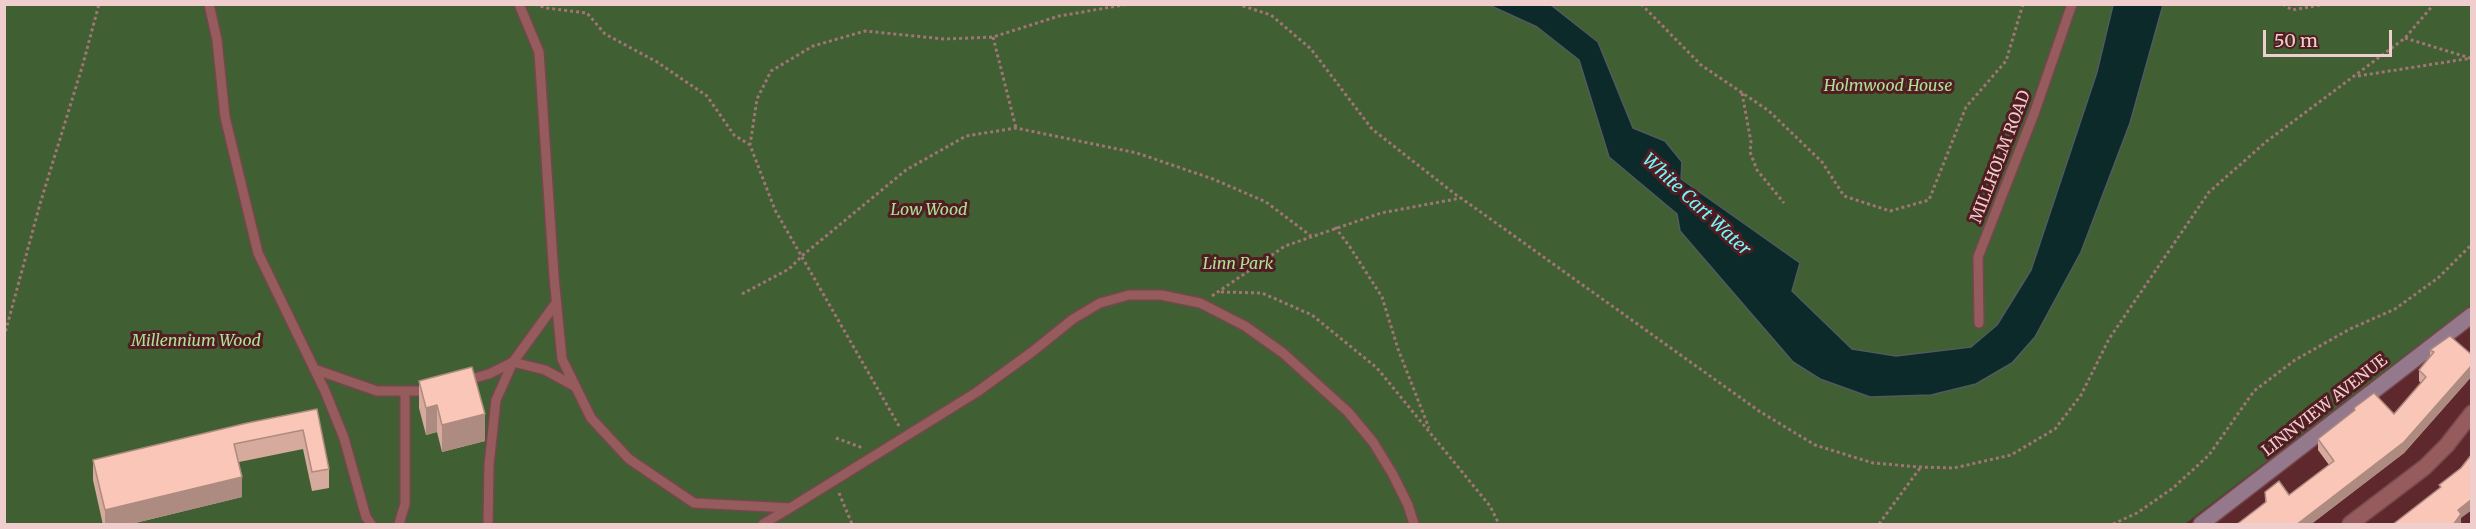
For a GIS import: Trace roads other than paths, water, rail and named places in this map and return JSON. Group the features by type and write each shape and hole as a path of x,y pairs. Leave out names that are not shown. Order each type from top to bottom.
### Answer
{"street":[{"name":"LINNVIEW AVENUE","path":"2201,525 2472,315"},
{"path":"2350,525 2425,467 2447,445 2472,413"}],"lane":[{"path":"209,4 217,40 225,117 258,253 314,369 344,438 370,525"},
{"path":"519,4 539,52 562,359 591,418 629,459 694,503 789,508"},
{"name":"MILLHOLM ROAD","path":"1979,323 1978,257 2050,70 2072,4"},
{"path":"763,525 977,392 1073,320 1100,303 1129,295 1161,295 1200,303 1245,326 1283,353 1348,412 1373,442 1392,473 1408,505 1414,525"},
{"path":"488,525 489,465 496,400 513,362 556,303"},
{"path":"314,369 377,391 430,391 489,374 513,362 545,370 576,387"},
{"path":"399,525 405,504 405,391"}],"water":[{"name":"White Cart Water","path":"1489,5 1551,5 1598,42 1633,128 1665,141 1682,162 1681,179 1800,263 1792,291 1852,349 1896,356 1971,347 1997,325 2031,270 2097,72 2113,5 2163,5 2130,123 2081,252 2035,337 2012,363 1976,384 1931,395 1870,397 1820,379 1793,362 1680,231 1677,214 1609,157 1579,60 1537,27"}],"park label":[{"name":"Holmwood House","path":"1888,86"},
{"name":"Low Wood","path":"929,210"},
{"name":"Linn Park","path":"1238,264"},
{"name":"Millennium Wood","path":"196,341"}]}
